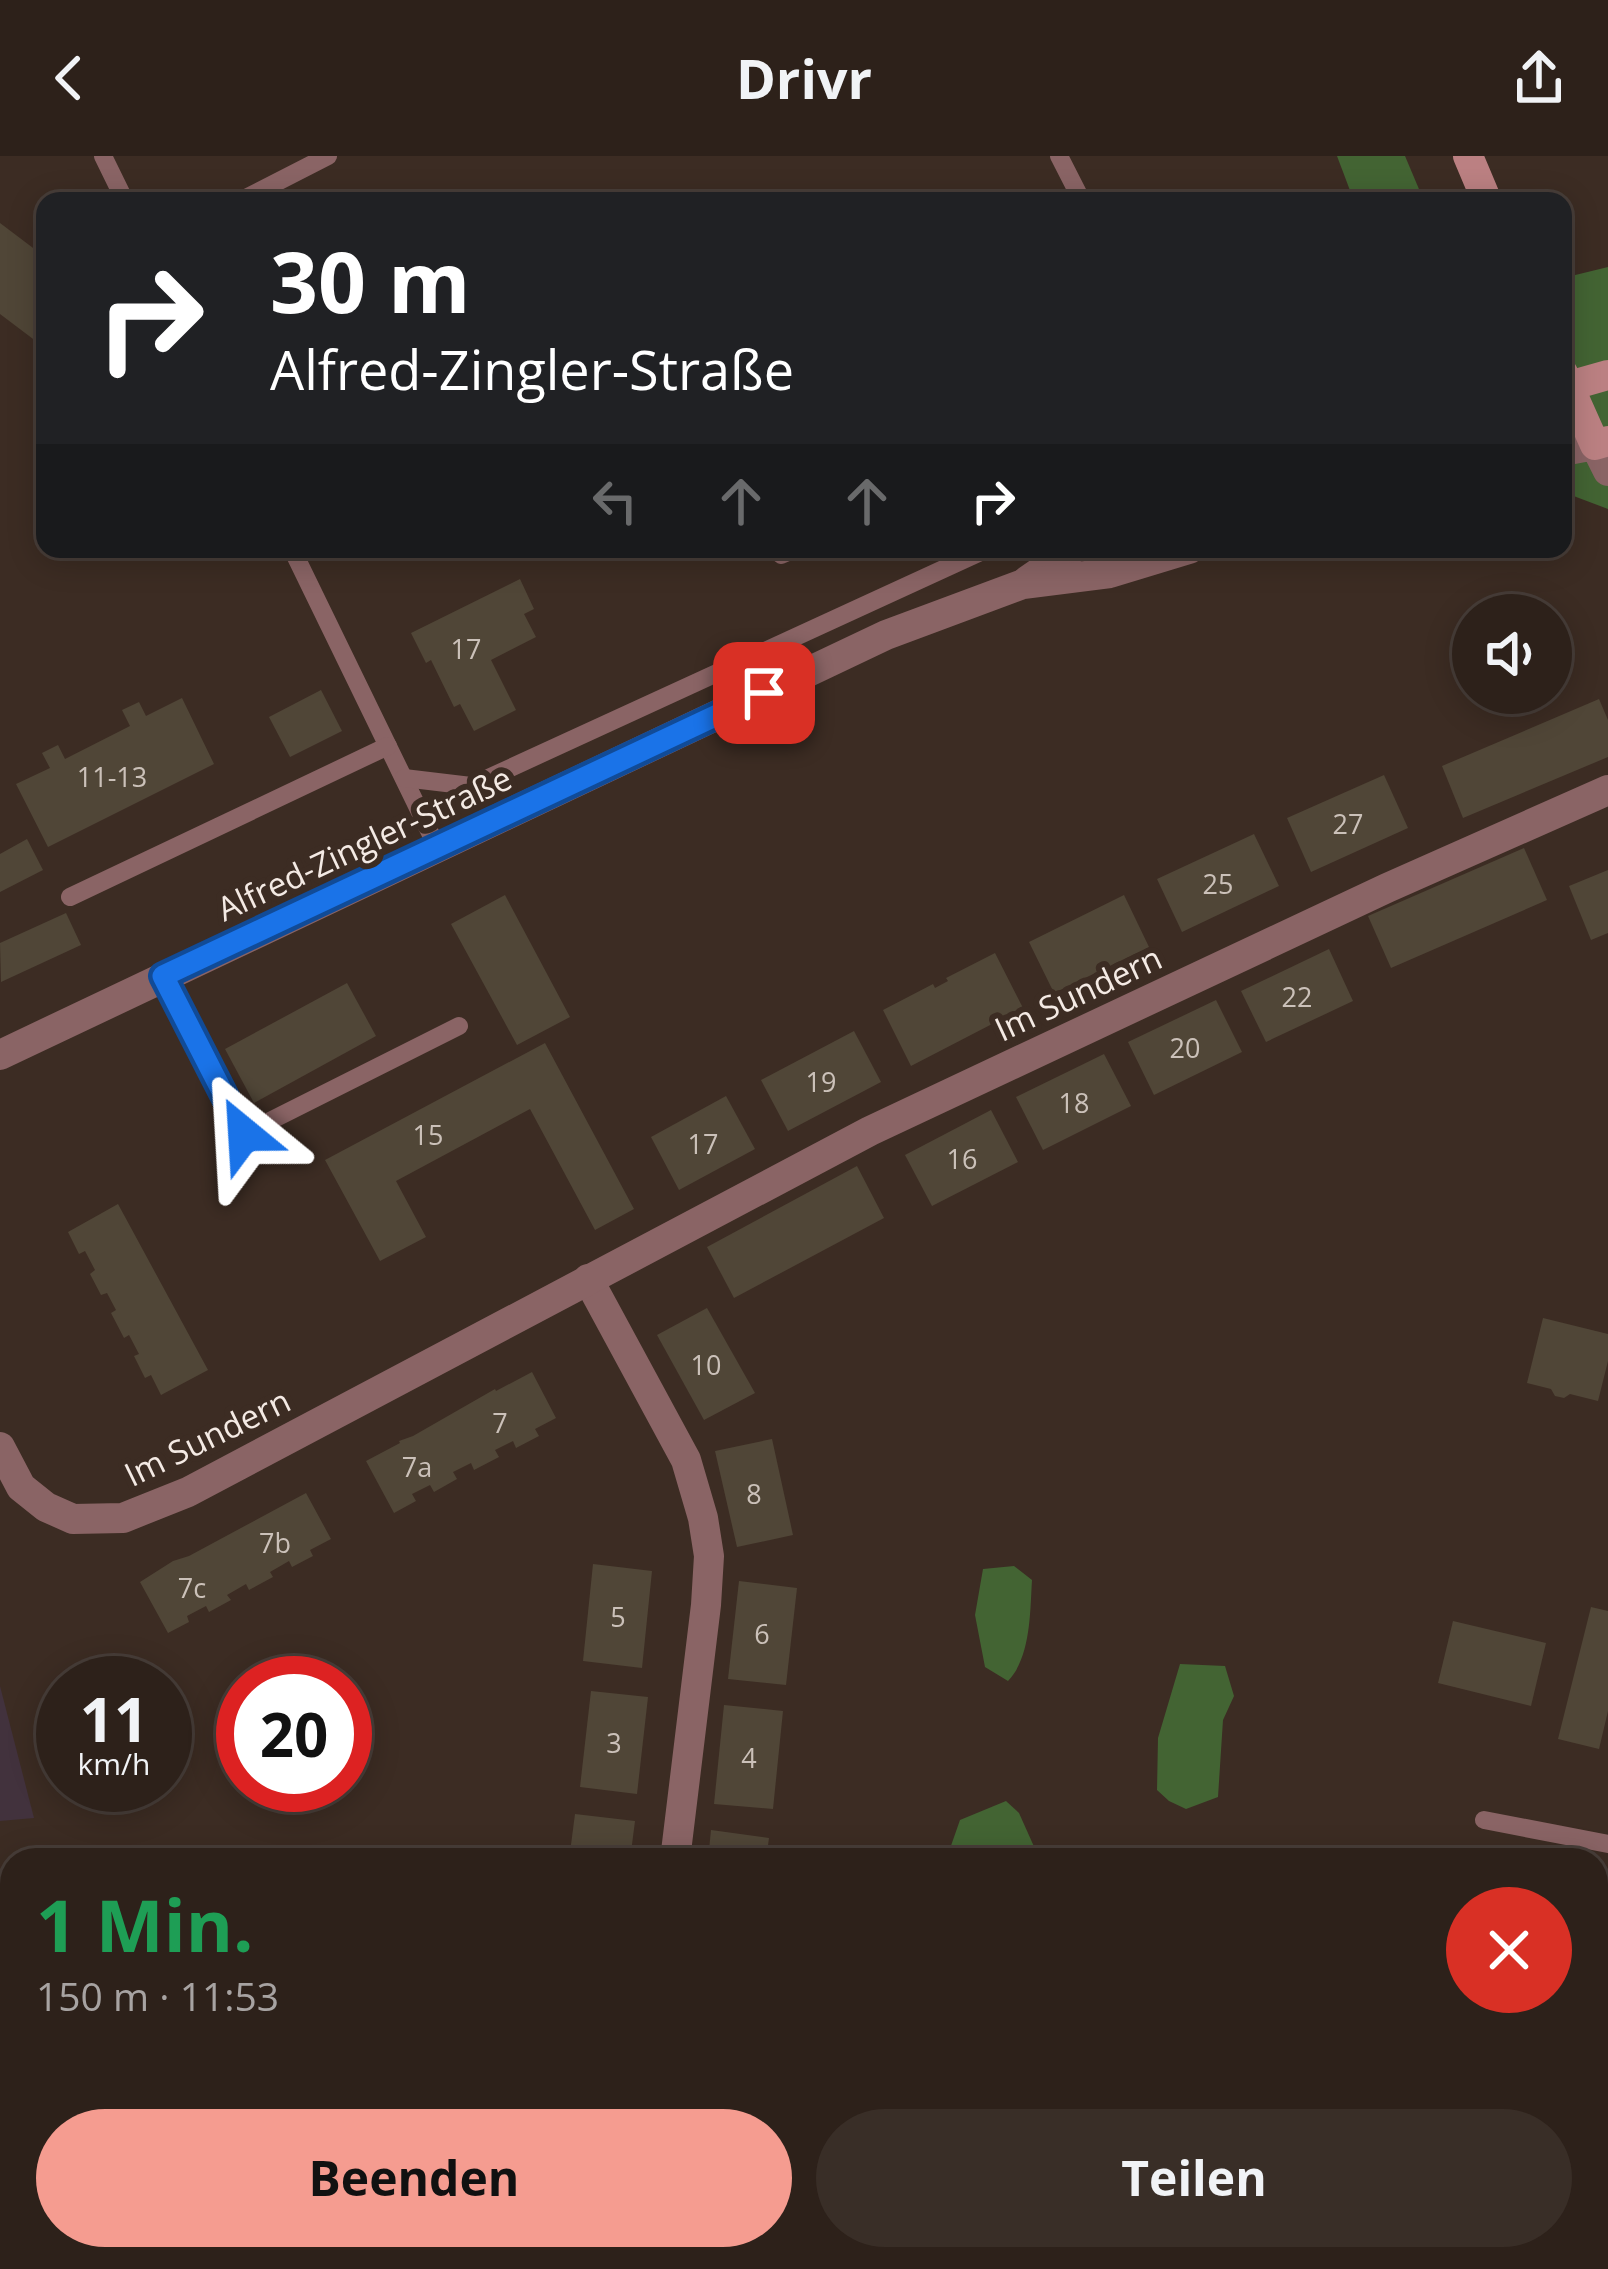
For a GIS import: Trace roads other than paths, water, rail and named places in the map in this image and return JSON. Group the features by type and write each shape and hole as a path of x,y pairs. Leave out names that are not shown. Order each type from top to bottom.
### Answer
{"main road":[{"path":"1468,156 1483,192"},
{"path":"1572,381 1608,375"},
{"path":"1572,395 1604,452"}],"street":[{"path":"1572,452 1604,452"},
{"name":"Alfred-Zingler-Straße","path":"1023,584 1060,558"},
{"name":"Alfred-Zingler-Straße","path":"0,1055 886,635 1023,584 1110,573 1159,558"},
{"name":"Im Sundern","path":"0,1447 21,1487 46,1508 73,1519 123,1518 188,1492 870,1131 1387,888 1608,790"},
{"path":"588,1279 686,1460 709,1556 676,1848"}],"lane":[{"path":"103,156 121,192"},
{"path":"258,192 328,156"},
{"path":"1059,156 1077,192"},
{"path":"296,558 437,847"},
{"path":"404,778 471,786 967,558"},
{"path":"70,897 388,746"},
{"path":"163,976 244,1134 459,1026"},
{"path":"1484,1820 1608,1844"}]}
